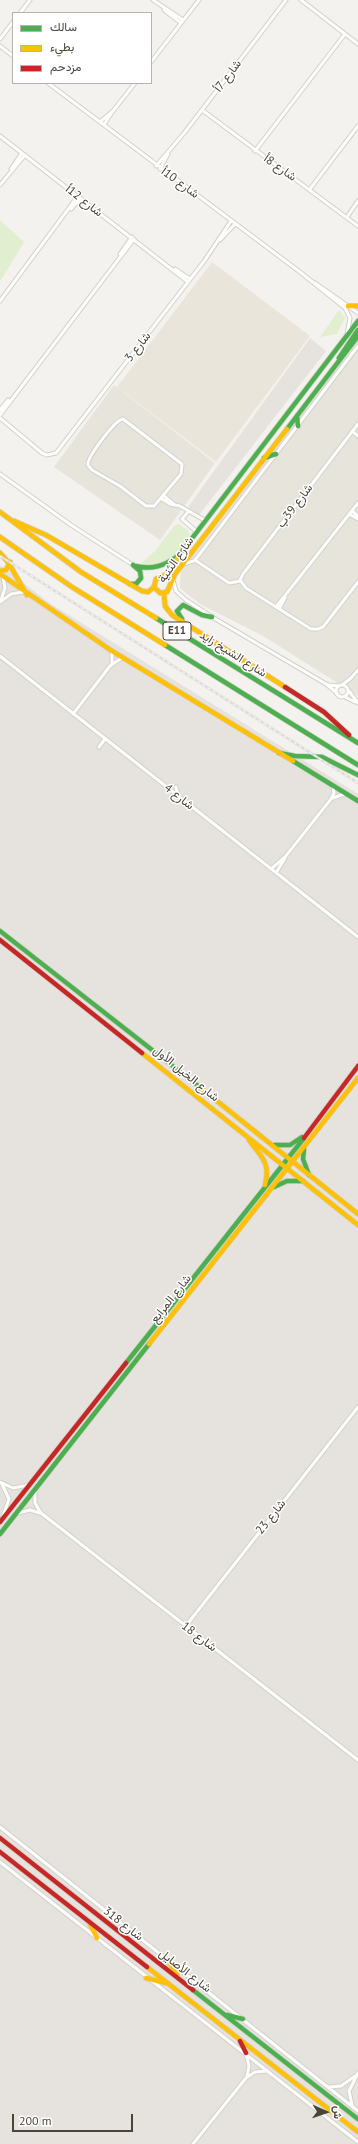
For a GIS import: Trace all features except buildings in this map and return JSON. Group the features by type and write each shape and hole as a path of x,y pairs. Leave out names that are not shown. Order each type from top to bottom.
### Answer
{"main road":[{"path":"348,306 358,306"},
{"name":"شارع الثنية","path":"358,321 197,532 167,574 156,579 154,587 158,592 164,593 169,589 173,578 183,564 358,336"},
{"path":"339,362 341,353 358,330"},
{"path":"297,415 298,426"},
{"path":"264,458 276,454"},
{"name":"شارع الشيخ زايد","path":"0,512 81,572 358,743"},
{"path":"10,520 46,535 144,592 150,591 154,587"},
{"name":"E11","path":"0,537 72,587 358,765"},
{"path":"0,552 10,562 19,585 25,593"},
{"path":"133,565 146,568 160,567 181,554"},
{"path":"10,562 6,570 1,574 25,593 112,651 358,802"},
{"path":"129,584 136,584 141,578 140,571 133,565"},
{"path":"164,593 166,606 169,612 324,712 340,724 353,739"},
{"path":"188,624 177,614 177,609 181,605 186,606 201,615 212,617"},
{"path":"279,753 295,756 322,757 358,775"},
{"name":"شارع الخيل الأول","path":"0,931 273,1145 358,1214"},
{"name":"شارع الخيل الأول","path":"0,940 358,1225"},
{"name":"شارع المرابع","path":"0,1521 283,1165 358,1066"},
{"name":"شارع المرابع","path":"0,1534 358,1078"},
{"path":"273,1145 290,1145 308,1132"},
{"path":"247,1136 268,1164 268,1175 263,1190"},
{"path":"304,1148 303,1159 310,1176"},
{"path":"271,1189 287,1181 303,1181"},
{"name":"شارع الأصايل","path":"0,1838 358,2119"},
{"name":"شارع الأصايل","path":"0,1852 358,2132"},
{"path":"90,1922 97,1938"},
{"path":"166,1958 179,1978"},
{"path":"146,1978 169,1984"},
{"path":"225,2014 243,2018"},
{"path":"239,2039 246,2054"}],"street":[{"path":"21,12 30,0"},
{"path":"153,0 182,22"},
{"path":"152,61 198,0"},
{"name":"شارع 7أ","path":"156,166 202,110 286,0"},
{"path":"301,0 358,44"},
{"path":"0,39 12,23"},
{"path":"255,151 345,34"},
{"path":"0,46 12,55"},
{"name":"شارع 10أ","path":"49,84 156,166 313,282 349,314 346,338"},
{"path":"100,122 113,110 134,84"},
{"path":"104,125 113,110"},
{"name":"شارع 8أ","path":"202,110 255,151 310,189 358,226"},
{"path":"310,189 358,126"},
{"name":"شارع 12أ","path":"0,136 188,282"},
{"name":"شارع 7أ","path":"160,169 169,152"},
{"path":"0,185 23,154"},
{"path":"0,301 79,197"},
{"path":"347,217 358,201"},
{"name":"شارع 3","path":"0,418 42,453 51,455 59,451 188,282 232,221"},
{"name":"شارع 3","path":"217,242 235,224"},
{"path":"0,410 14,394 133,238"},
{"name":"شارع 12أ","path":"168,265 190,279"},
{"name":"شارع 10أ","path":"313,282 324,288 358,313"},
{"path":"183,564 195,560 358,346"},
{"path":"0,415 14,394"},
{"path":"127,420 182,464 182,472 163,497 154,506 146,506 120,486 89,467 90,458 118,421 127,420"},
{"name":"شارع 39ب","path":"241,581 243,574 358,424"},
{"path":"353,430 358,432"},
{"path":"353,430 358,436"},
{"path":"0,474 70,525 133,565"},
{"path":"163,497 170,504 175,505 206,521"},
{"path":"277,608 358,503"},
{"path":"188,512 182,519 197,532"},
{"path":"351,512 358,518"},
{"path":"195,560 229,583 241,581 246,588 311,629 320,629 358,582"},
{"path":"0,602 5,588 1,574"},
{"path":"173,578 177,592 212,617 326,684 341,697 345,697 358,704 344,685 339,686 326,684"},
{"path":"0,602 9,595 25,593"},
{"path":"110,666 113,659 112,651"},
{"name":"شارع 4","path":"0,656 358,937"},
{"path":"73,714 110,666 117,659 123,657"},
{"path":"337,693 339,686 351,678 358,670"},
{"path":"345,697 351,678"},
{"path":"99,747 105,739"},
{"path":"272,869 285,857 331,799 334,793 333,786"},
{"path":"176,787 178,797"},
{"path":"331,799 338,794 346,794"},
{"path":"276,873 285,857"},
{"name":"شارع 23","path":"185,1627 358,1407"},
{"path":"1,1483 16,1488 30,1484"},
{"path":"0,1521 8,1501 8,1494 1,1483"},
{"path":"36,1488 35,1503 41,1513"},
{"path":"16,1514 30,1510 41,1513"},
{"name":"شارع 18","path":"41,1513 185,1627 358,1760"},
{"name":"شارع 318","path":"0,1827 243,2018 358,2111"},
{"path":"0,1862 146,1978 358,2142"},
{"path":"246,2054 249,2066 246,2078"},
{"path":"194,2144 246,2078 255,2072 268,2071"},
{"path":"327,2086 341,2086 358,2073"},
{"path":"354,2107 350,2100 349,2091 358,2073"}],"shaded area":[{"path":"212,262 310,336 216,462 117,387"},
{"path":"310,338 326,351 199,515 188,507"},
{"path":"358,340 358,696 263,636 200,604 180,588 181,569"},
{"path":"114,385 215,463 160,540 54,467"},
{"path":"0,565 51,604 358,794 358,2144 0,2144"},
{"path":"167,737 195,756 180,779 152,760"},
{"path":"345,798 358,811 306,880 288,865"}],"green space":[{"path":"0,220 24,242 1,280 0,280"},
{"path":"339,310 345,318 337,334 320,337"},
{"path":"178,524 188,530 190,534 182,547 170,559 163,563 149,565 141,563 155,551 174,526"}],"railway":[{"path":"0,556 358,783"}],"traffic: fast":[{"path":"180,554 358,321"},
{"path":"339,358 358,330"},
{"path":"287,429 358,336"},
{"path":"297,416 298,426"},
{"path":"264,458 276,454"},
{"path":"135,566 147,568 163,565 178,556"},
{"path":"130,584 136,584 141,578 140,571 133,565"},
{"path":"182,619 177,611 183,605 202,615 212,617"},
{"path":"156,618 358,743"},
{"path":"165,645 358,765"},
{"path":"279,753 295,756 322,757 358,775"},
{"path":"293,761 358,801"},
{"path":"0,931 202,1089"},
{"path":"274,1145 290,1145 302,1137"},
{"path":"126,1363 304,1138"},
{"path":"304,1149 303,1159 309,1175"},
{"path":"274,1187 287,1181 303,1181"},
{"path":"0,1534 149,1344"},
{"path":"193,1990 358,2119"},
{"path":"227,2015 243,2019"}],"traffic: slow":[{"path":"348,306 358,306"},
{"path":"180,554 167,574 156,579 154,587 160,593 167,592 175,574 287,429"},
{"path":"0,512 81,572 156,618"},
{"path":"14,521 46,535 142,591 148,592 154,587"},
{"path":"0,537 72,587 165,645"},
{"path":"0,553 8,562 27,595"},
{"path":"0,571 6,570 10,562"},
{"path":"0,574 112,651 293,761"},
{"path":"164,593 165,606 172,615 285,687"},
{"path":"142,1053 358,1225"},
{"path":"149,1344 358,1078"},
{"path":"202,1089 358,1214"},
{"path":"249,1140 266,1165 267,1177 265,1185"},
{"path":"90,1924 97,1938"},
{"path":"166,1958 177,1975"},
{"path":"147,1967 358,2132"},
{"path":"146,1978 166,1983"}],"traffic: jam":[{"path":"285,687 324,712 349,735"},
{"path":"0,940 142,1053"},
{"path":"304,1138 358,1066"},
{"path":"0,1522 126,1363"},
{"path":"0,1838 193,1990"},
{"path":"0,1852 147,1967"},
{"path":"240,2041 246,2053"}]}
